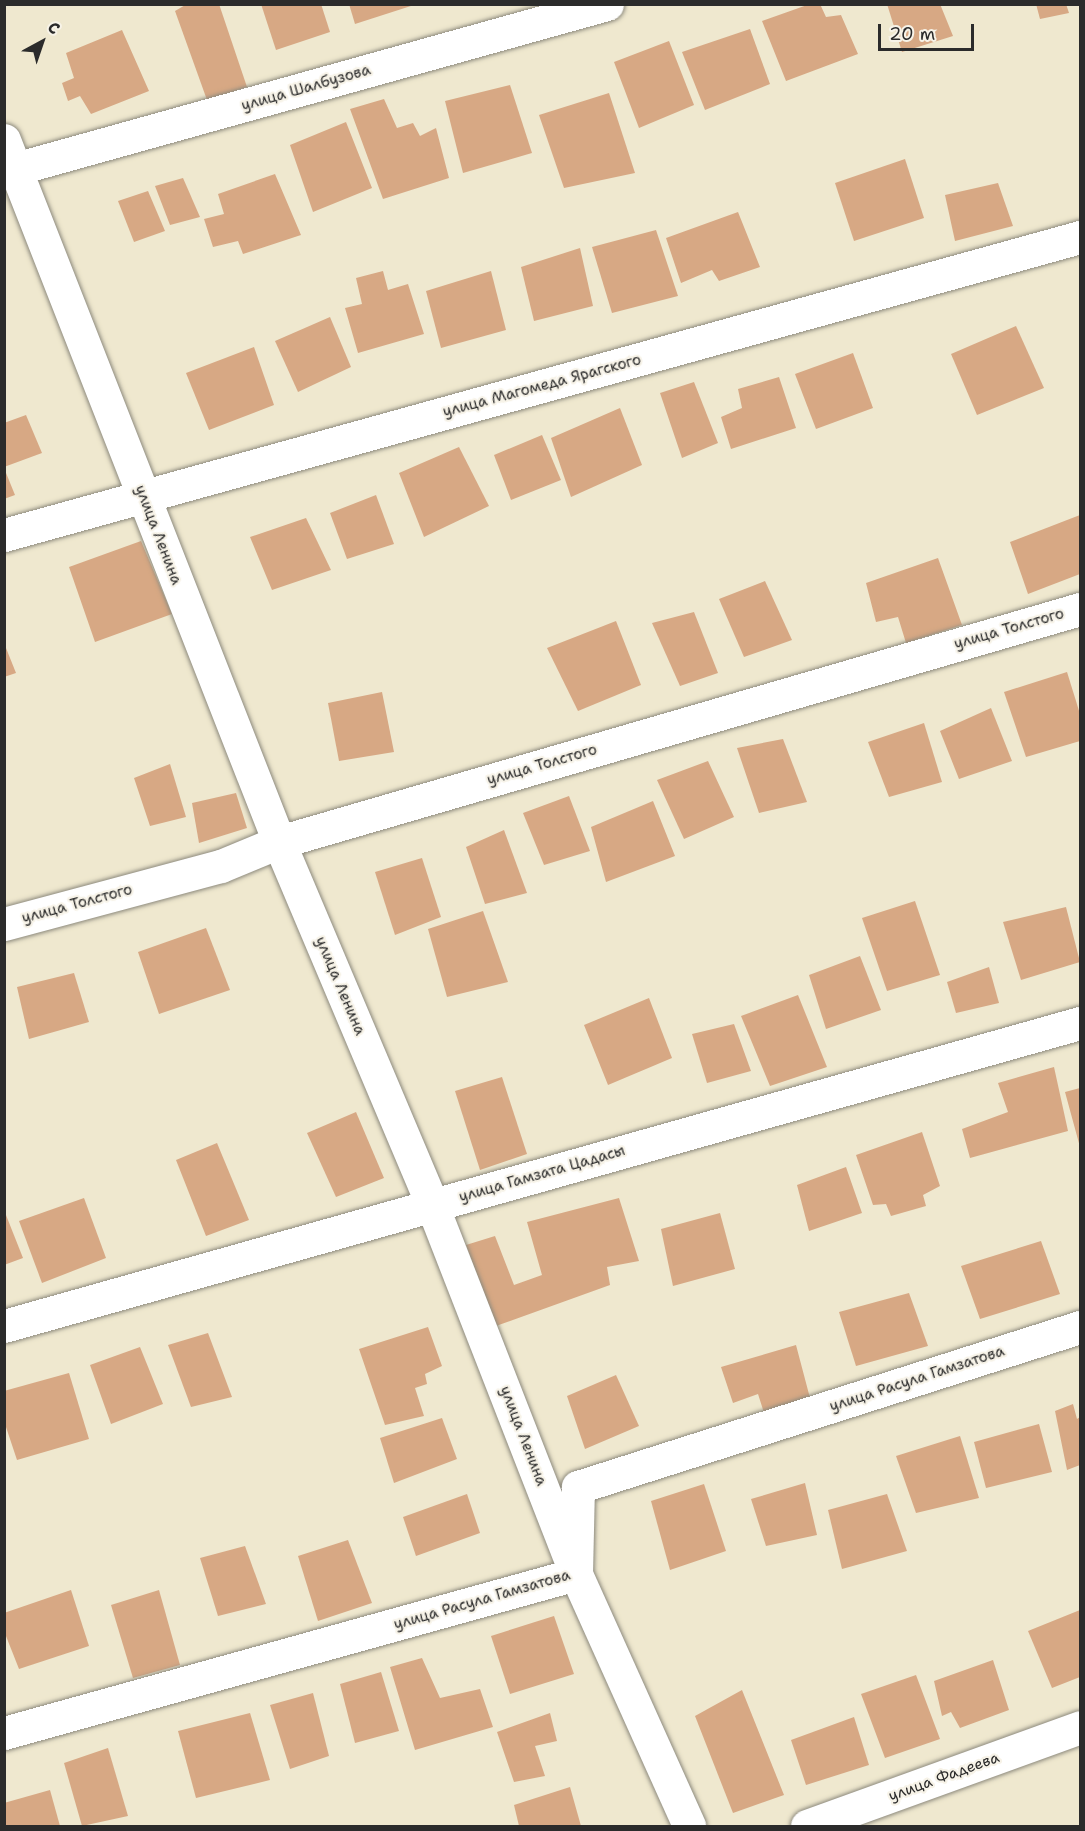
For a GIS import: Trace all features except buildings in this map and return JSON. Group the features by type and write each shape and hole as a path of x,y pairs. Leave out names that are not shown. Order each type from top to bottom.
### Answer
{"street":[{"name":"улица Шалбузова","path":"9,160 607,4"},
{"name":"улица Ленина","path":"9,160 279,842 432,1205 576,1574 689,1827"},
{"name":"улица Магомеда Ярагского","path":"4,535 1080,237"},
{"name":"улица Толстого","path":"4,924 221,866 279,842 1080,609"},
{"name":"улица Гамзата Цадасы","path":"4,1326 1080,1023"},
{"name":"улица Расула Гамзатова","path":"4,1733 576,1574 578,1487 1080,1327"},
{"name":"улица Фадеева","path":"807,1827 1080,1727"}]}
